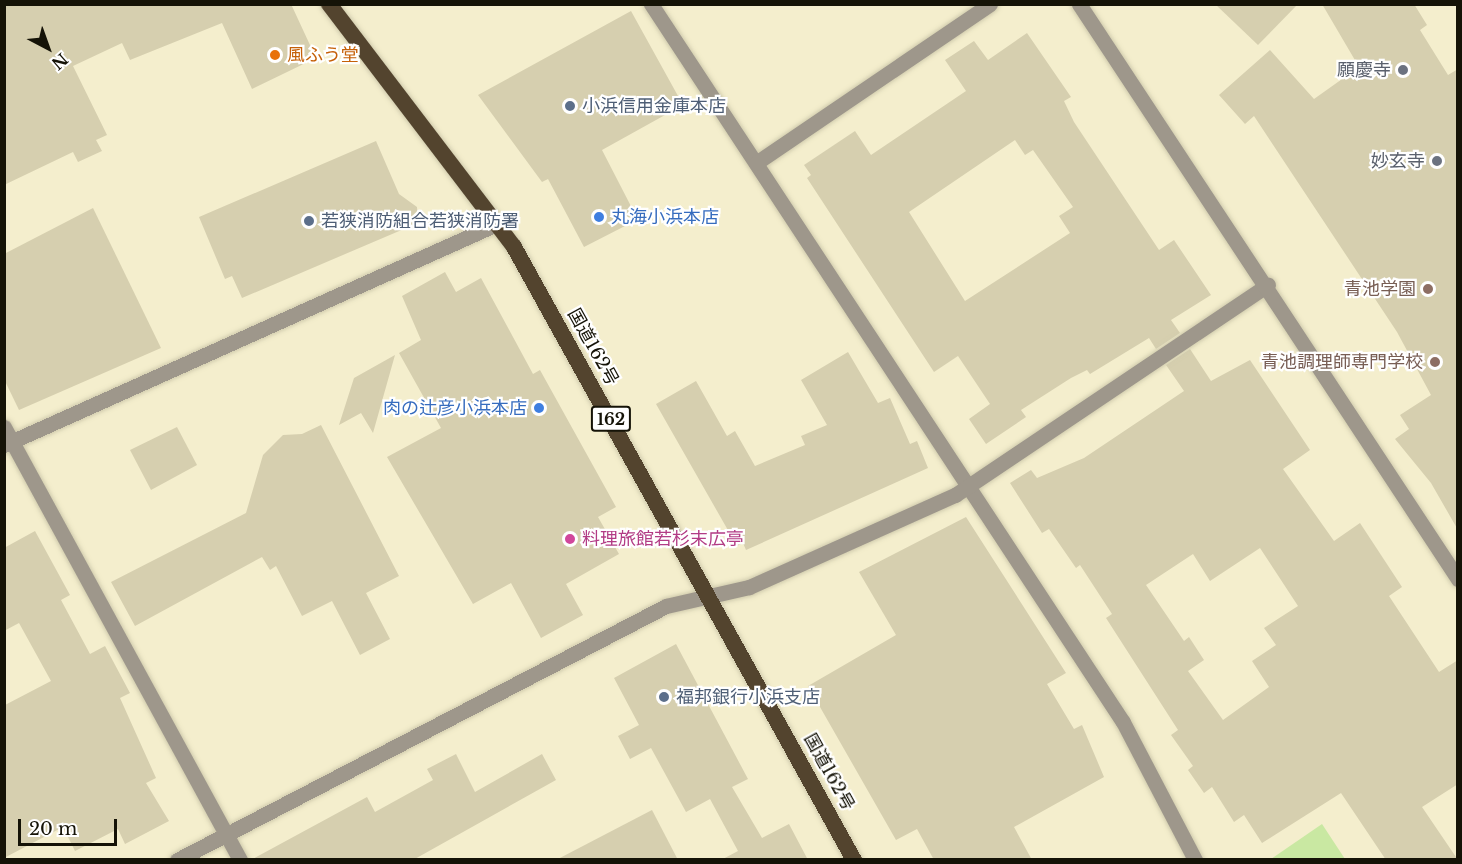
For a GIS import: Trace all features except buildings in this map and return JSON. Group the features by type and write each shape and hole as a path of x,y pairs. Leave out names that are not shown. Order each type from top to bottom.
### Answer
{"highway":[{"name":"国道162号","path":"329,4 499,223 708,593 854,860"}],"street":[{"path":"651,4 1123,722 1195,860"},
{"path":"756,163 990,4"},
{"path":"1078,4 1268,285 1458,579"},
{"path":"9,442 499,223"},
{"path":"177,860 666,606 708,593 749,586 967,485 1268,285"},
{"path":"4,427 9,442 240,860"}],"green space":[{"path":"1322,824 1345,859 1271,859"}],"place":[{"name":"風ふう堂","path":"275,55"},
{"name":"願慶寺","path":"1403,70"},
{"name":"小浜信用金庫本店","path":"570,106"},
{"name":"妙玄寺","path":"1437,161"},
{"name":"丸海小浜本店","path":"599,217"},
{"name":"若狭消防組合若狭消防署","path":"309,221"},
{"name":"青池学園","path":"1428,289"},
{"name":"青池調理師専門学校","path":"1435,362"},
{"name":"肉の辻彦小浜本店","path":"539,408"},
{"name":"料理旅館若杉末広亭","path":"570,539"},
{"name":"福邦銀行小浜支店","path":"664,697"}]}
